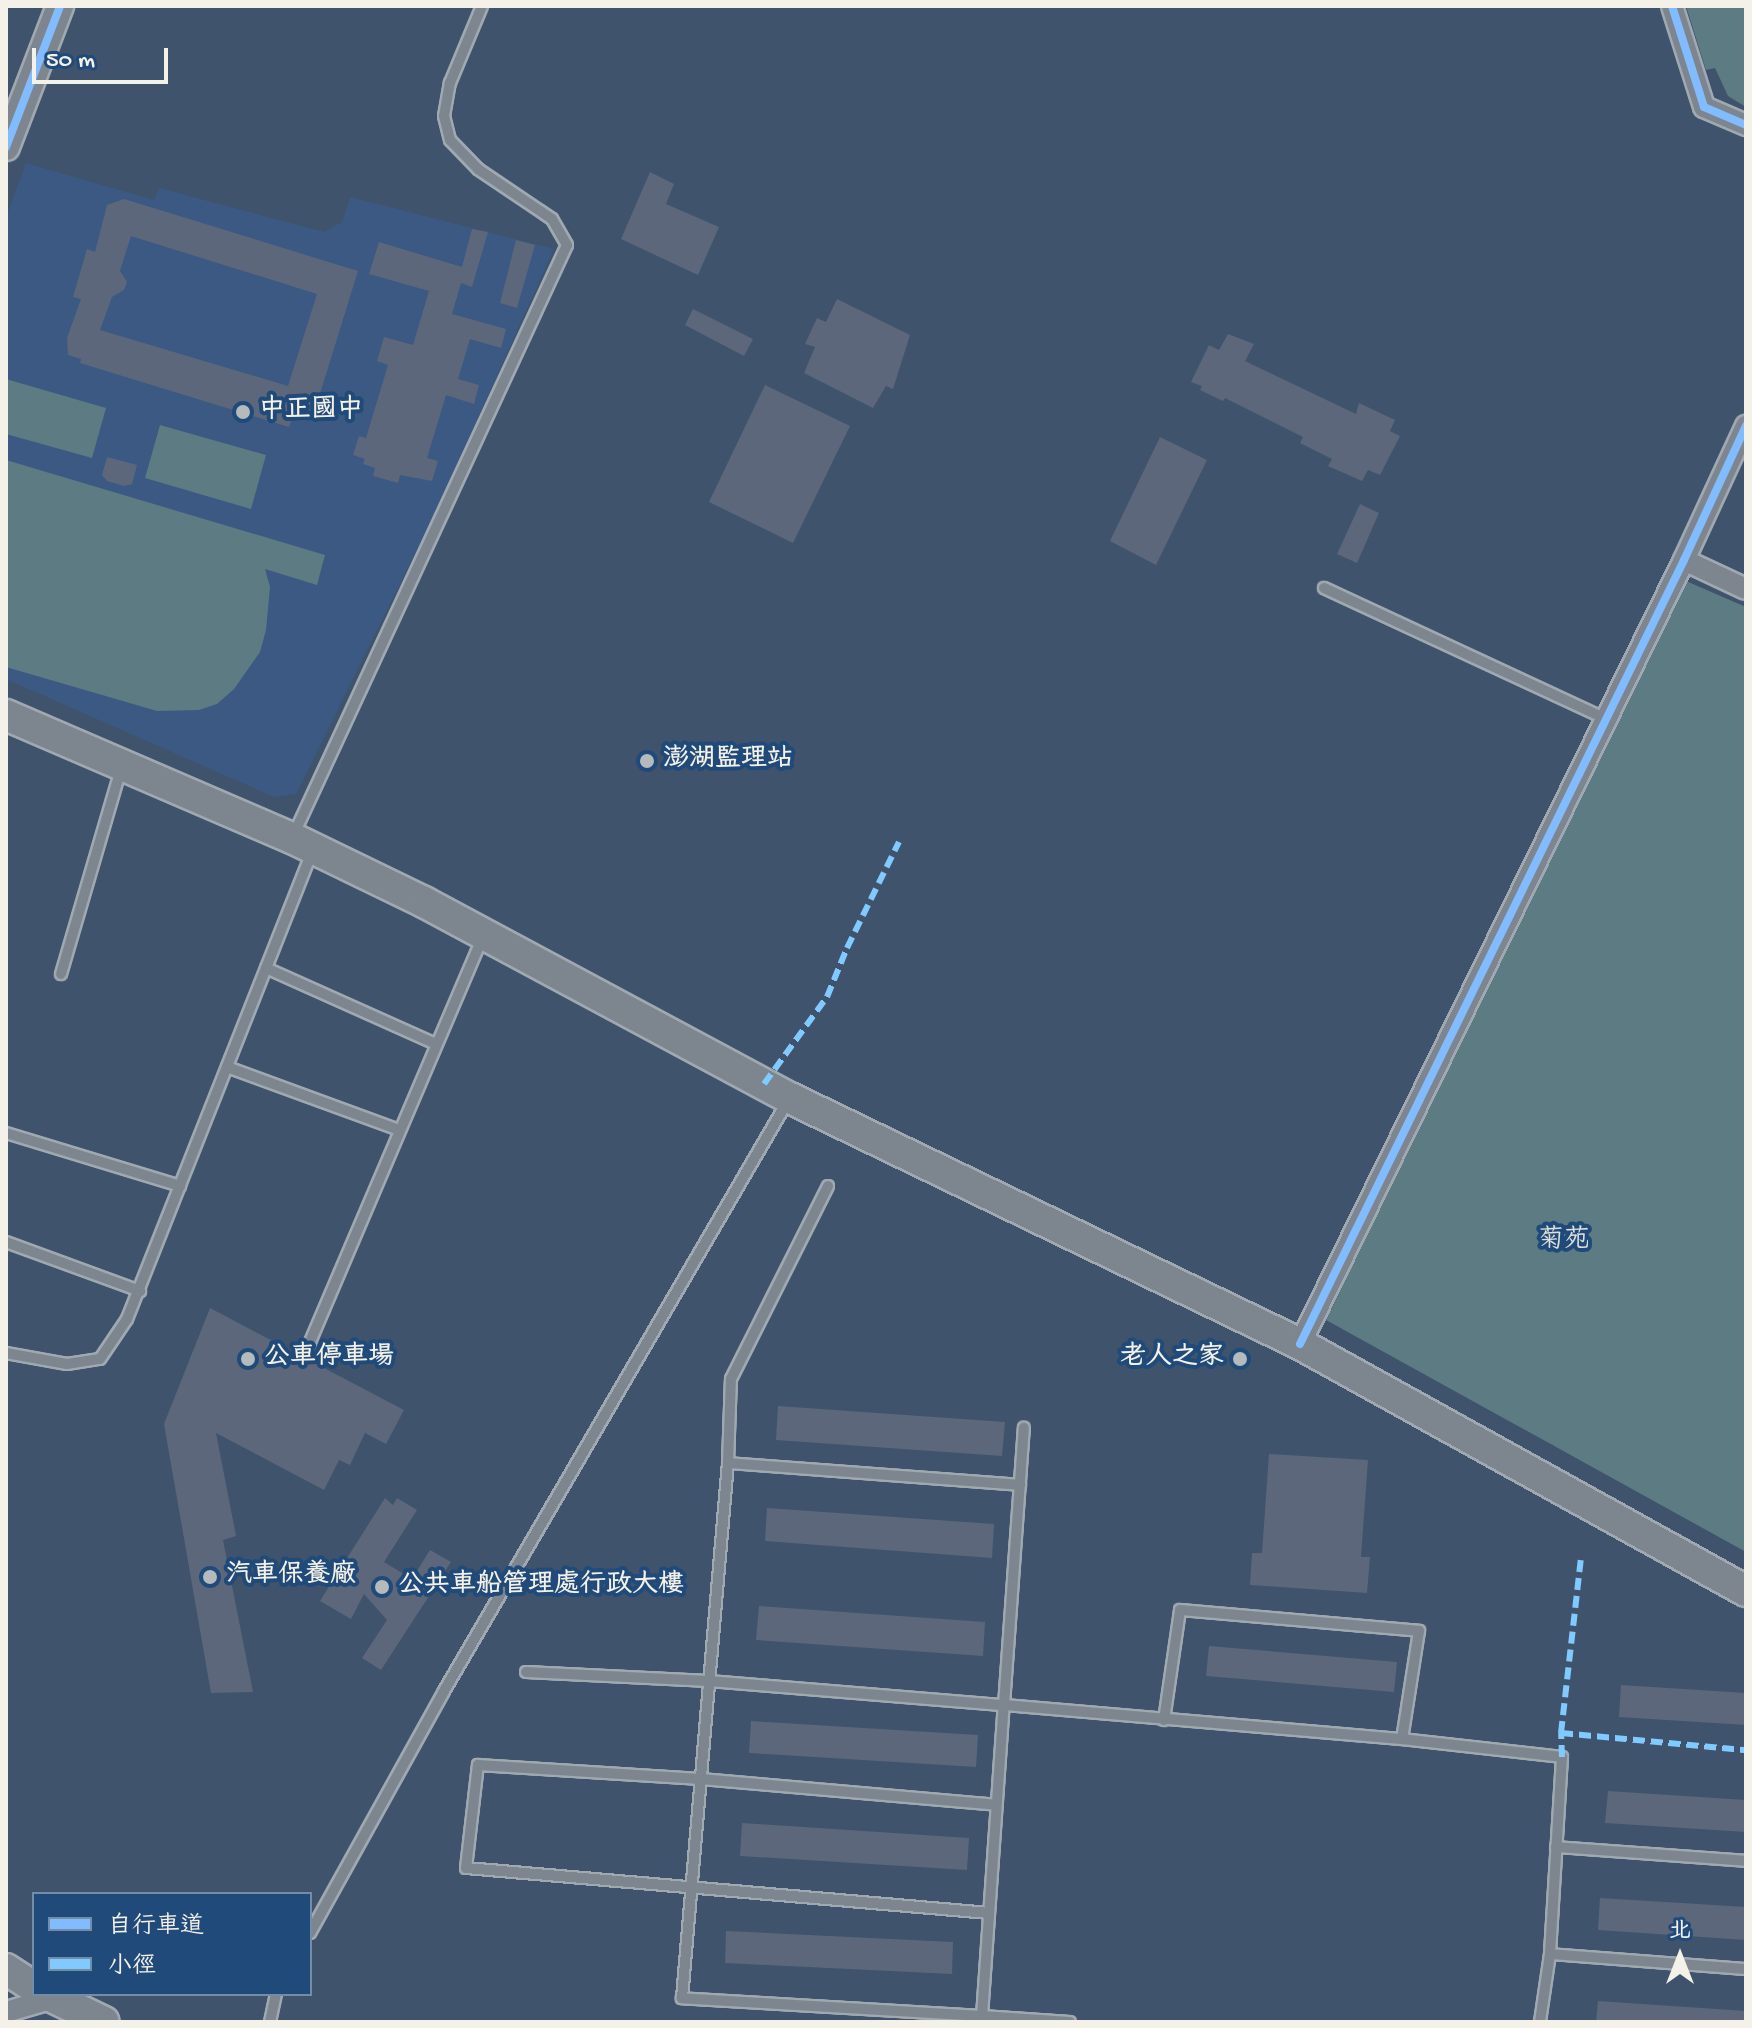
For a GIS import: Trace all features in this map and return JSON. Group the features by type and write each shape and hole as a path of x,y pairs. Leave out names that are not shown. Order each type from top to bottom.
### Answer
{"main road":[{"path":"6,715 303,843 484,934 790,1098 1300,1344 1746,1591"},
{"path":"6,1969 32,1985"},
{"path":"51,1996 104,2022"}],"street":[{"path":"6,147 60,6"},
{"path":"1672,6 1704,107 1746,125"},
{"path":"1300,1344 1684,560 1746,426"},
{"path":"1684,560 1746,589"},
{"path":"6,2012 39,1996"}],"lane":[{"path":"6,1353 67,1364 100,1359 140,1291 266,968 303,843 567,245 552,219 478,169 450,140 444,116 450,83 482,6"},
{"path":"1324,588 1604,718"},
{"path":"61,974 122,764"},
{"path":"307,1349 484,934"},
{"path":"266,968 436,1044"},
{"path":"227,1067 399,1130"},
{"path":"312,1929 444,1691 790,1098"},
{"path":"6,1133 180,1186"},
{"path":"828,1186 731,1379 728,1463 682,1998 1070,2022"},
{"path":"6,1242 140,1291"},
{"path":"982,2016 1024,1428"},
{"path":"728,1463 1020,1485"},
{"path":"1164,1720 1180,1610 1419,1631 1402,1739"},
{"path":"526,1672 709,1681 1004,1705 1402,1739 1562,1757 1550,1954 1540,2022"},
{"path":"989,1913 466,1868 478,1765 701,1779 996,1805"},
{"path":"1556,1847 1746,1861"},
{"path":"1550,1954 1746,1969"},
{"path":"270,2022 276,1996"}],"shaded area":[{"name":"中正國中","path":"26,163 154,200 159,188 324,232 342,222 350,197 554,249 436,511 296,794 274,797 6,679 6,217"}],"green space":[{"path":"1686,6 1746,6 1746,107 1728,96 1715,68 1706,70"},
{"path":"6,379 106,408 92,458 6,434"},
{"path":"160,425 266,455 251,509 145,478"},
{"path":"6,460 325,555 317,585 265,569 270,587 266,630 260,652 234,689 217,704 199,710 157,711 6,667"},
{"name":"菊苑","path":"1679,578 1746,607 1746,1552 1326,1320"}],"building":[{"path":"650,172 674,184 666,204 719,227 698,275 621,239"},
{"path":"124,199 358,271 314,413 306,421 291,421 289,427 80,363 81,359 68,355 67,338 81,299 73,297 87,249 95,252 107,205","holes":["131,236 317,294 288,386 100,330 112,297 124,290 127,282 120,271"]},
{"path":"472,229 488,232 472,287 461,283 452,314 506,329 501,348 470,339 458,379 479,385 474,404 446,395 427,458 438,461 432,481 400,475 398,483 373,476 375,468 363,464 365,459 353,455 359,436 366,438 388,365 377,361 384,337 413,345 429,291 369,274 379,242 462,267"},
{"path":"516,240 535,245 517,308 500,303"},
{"path":"837,299 910,335 893,389 886,386 873,408 804,373 815,347 805,344 817,318 826,322"},
{"path":"693,309 753,339 744,356 685,325"},
{"path":"1228,334 1254,344 1245,361 1356,414 1359,403 1395,420 1390,431 1400,436 1380,475 1368,470 1362,481 1328,466 1332,459 1300,443 1303,437 1225,398 1223,401 1200,390 1202,386 1191,382 1209,345 1219,350"},
{"path":"765,385 850,426 793,543 709,502"},
{"path":"1160,437 1207,460 1156,565 1110,541"},
{"path":"107,457 137,465 132,484 124,486 107,481 102,475"},
{"path":"1360,504 1379,513 1357,563 1337,554"},
{"name":"公車停車場","path":"210,1308 404,1410 386,1444 365,1433 350,1465 339,1460 324,1490 216,1433 236,1536 223,1540 253,1692 211,1693 164,1424"},
{"path":"778,1406 1005,1422 1002,1456 776,1440"},
{"path":"1269,1454 1368,1460 1361,1557 1370,1557 1367,1593 1250,1585 1252,1553 1262,1553"},
{"name":"公共車船管理處行政大樓","path":"385,1498 393,1505 397,1498 417,1510 384,1562 412,1579 430,1550 451,1562 381,1670 362,1658 387,1620 364,1594 351,1619 320,1601"},
{"path":"767,1508 994,1524 992,1558 765,1541"},
{"path":"759,1606 985,1622 983,1656 756,1640"},
{"path":"1209,1646 1397,1662 1394,1692 1206,1676"},
{"path":"1621,1685 1746,1693 1746,1725 1619,1717"},
{"path":"751,1721 978,1735 976,1767 749,1753"},
{"path":"1608,1791 1746,1800 1746,1832 1605,1823"},
{"path":"742,1823 969,1838 967,1870 740,1856"},
{"path":"1600,1898 1746,1907 1746,1940 1598,1930"},
{"path":"726,1931 953,1942 952,1974 725,1963"},
{"path":"1598,2001 1746,2011 1746,2022 1596,2022"}],"marked path":[{"path":"764,1084 827,997 847,948 899,842"},
{"path":"1562,1757 1561,1733 1581,1558"},
{"path":"1561,1733 1746,1750"}],"cycle path":[{"path":"6,147 60,6"},
{"path":"1672,6 1704,107 1746,125"},
{"path":"1300,1344 1684,560 1746,426"}],"place":[{"name":"中正國中","path":"243,412"},
{"name":"澎湖監理站","path":"647,761"},
{"name":"公車停車場","path":"248,1359"},
{"name":"老人之家","path":"1240,1359"},
{"name":"汽車保養廠","path":"210,1577"},
{"name":"公共車船管理處行政大樓","path":"382,1587"}]}
